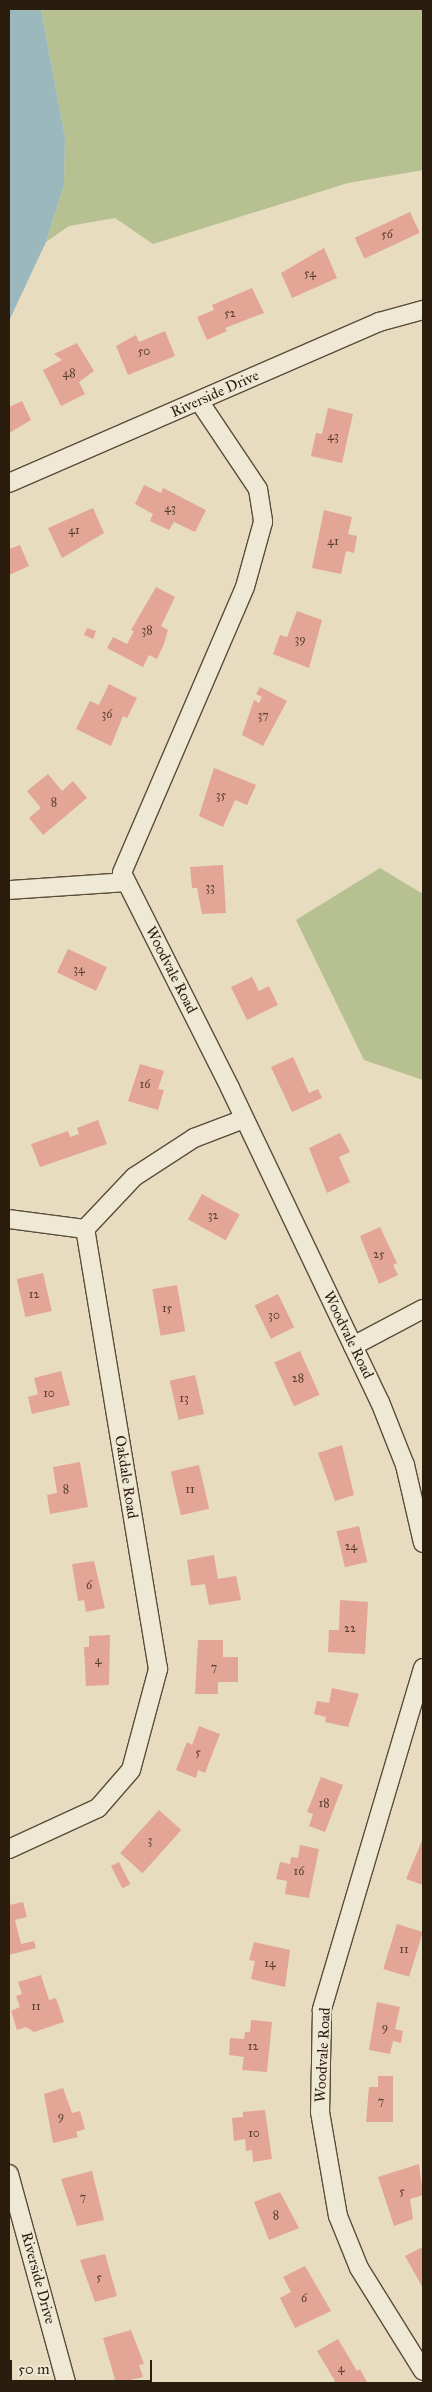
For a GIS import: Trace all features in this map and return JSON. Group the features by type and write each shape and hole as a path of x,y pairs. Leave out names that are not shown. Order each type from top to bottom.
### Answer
{"street":[{"name":"Riverside Drive","path":"9,483 379,322 423,310"},
{"path":"9,890 126,882 122,873 246,587 263,522 258,489 199,401"},
{"name":"Woodvale Road","path":"126,882 244,1119 353,1346 405,1465 423,1543"},
{"path":"9,1219 85,1229 134,1177 194,1138 244,1119"},
{"name":"Oakdale Road","path":"9,1849 98,1808 131,1770 158,1669 85,1229"},
{"path":"353,1346 423,1309"},
{"name":"Woodvale Road","path":"423,1668 322,2010 320,2112 338,2216 359,2268 423,2371"},
{"name":"Riverside Drive","path":"9,2174 66,2383"}],"green space":[{"path":"41,9 423,9 423,170 348,183 153,244 115,218 69,226 46,242 64,185 65,137"},
{"path":"380,868 423,894 423,1080 364,1060 296,920"}],"water":[{"path":"9,9 41,9 65,137 64,185 46,242 9,321"}],"building":[{"path":"410,212 420,233 364,259 355,238"},
{"path":"324,248 337,278 292,298 281,273"},
{"path":"252,288 264,313 225,328 227,331 207,340 197,317 214,310 212,305"},
{"path":"165,331 175,356 128,375 116,346 136,335 139,342"},
{"path":"77,343 94,371 79,382 85,394 61,406 43,370 62,360 54,354"},
{"path":"22,401 31,420 9,433 9,407"},
{"path":"328,408 353,414 342,463 311,456 316,433 322,434"},
{"path":"144,485 161,493 163,488 206,510 195,532 174,522 169,530 150,521 153,514 135,504"},
{"path":"93,508 104,533 62,558 48,528"},
{"path":"324,510 352,517 348,534 357,536 354,553 346,551 341,574 312,568"},
{"path":"20,545 29,566 9,575 9,549"},
{"path":"156,587 175,597 161,626 168,630 164,644 157,659 149,655 143,667 107,648 113,637 127,644 134,631 131,630"},
{"path":"297,611 322,620 309,668 273,654 280,635 287,637"},
{"path":"87,628 96,631 93,639 84,635"},
{"path":"109,684 137,698 127,718 123,716 111,746 76,729 90,701 99,705"},
{"path":"260,687 287,701 263,746 242,735 254,700 259,703 262,697 256,694"},
{"path":"214,768 256,785 247,805 235,800 223,827 199,816"},
{"path":"48,774 62,791 73,781 87,798 43,835 29,818 41,808 27,791"},
{"path":"223,865 226,913 202,914 197,888 192,888 190,867"},
{"path":"68,949 107,967 96,991 57,973"},
{"path":"252,977 259,991 269,986 278,1005 247,1020 231,987"},
{"path":"293,1057 309,1093 318,1089 322,1098 292,1112 271,1067"},
{"path":"140,1064 164,1071 158,1089 164,1090 158,1110 128,1101"},
{"path":"98,1120 107,1144 40,1167 31,1144 68,1131 70,1137 79,1134 77,1128"},
{"path":"340,1133 350,1152 339,1157 350,1182 327,1193 309,1148"},
{"path":"202,1194 240,1215 226,1240 188,1219"},
{"path":"380,1227 397,1263 393,1265 398,1275 379,1284 360,1236"},
{"path":"43,1273 52,1311 25,1317 17,1279"},
{"path":"177,1285 185,1331 161,1336 152,1289"},
{"path":"278,1294 294,1327 271,1339 255,1305"},
{"path":"300,1351 320,1395 294,1406 274,1362"},
{"path":"61,1371 70,1405 32,1414 28,1397 38,1394 34,1378"},
{"path":"195,1375 204,1414 179,1420 170,1381"},
{"path":"342,1445 354,1495 335,1501 318,1453"},
{"path":"80,1462 88,1507 50,1514 47,1495 57,1493 53,1467"},
{"path":"199,1465 209,1509 181,1515 171,1472"},
{"path":"359,1526 367,1562 345,1567 337,1531"},
{"path":"214,1555 218,1579 236,1576 241,1600 209,1605 205,1584 191,1586 187,1560"},
{"path":"94,1561 105,1608 86,1612 84,1600 78,1601 72,1564"},
{"path":"340,1600 368,1602 365,1654 328,1652 329,1630 339,1630"},
{"path":"110,1635 109,1685 86,1686 84,1647 89,1647 89,1636"},
{"path":"198,1640 223,1640 223,1657 238,1657 238,1682 218,1682 218,1694 195,1694"},
{"path":"332,1688 359,1694 348,1727 325,1722 326,1717 314,1714 317,1701 329,1703"},
{"path":"199,1726 220,1734 205,1773 198,1770 196,1778 176,1770 187,1742 192,1745"},
{"path":"321,1777 343,1785 325,1832 309,1826 313,1814 307,1812"},
{"path":"159,1810 181,1830 142,1873 120,1853"},
{"path":"423,1838 423,1885 406,1879"},
{"path":"300,1845 319,1849 309,1898 285,1894 287,1881 276,1879 280,1862 290,1864 291,1857 298,1858"},
{"path":"119,1862 130,1884 122,1888 111,1866"},
{"path":"23,1902 27,1917 15,1920 21,1944 34,1941 36,1948 9,1955 9,1905"},
{"path":"397,1924 423,1932 409,1977 383,1969"},
{"path":"254,1942 290,1950 285,1987 251,1979 255,1961 249,1960"},
{"path":"41,1975 49,2000 56,1998 64,2022 34,2032 26,2027 17,2030 11,2011 20,2007 16,1996 22,1994 18,1982"},
{"path":"377,2002 400,2007 395,2029 403,2031 401,2043 393,2041 390,2054 369,2050"},
{"path":"251,2020 272,2022 267,2072 242,2070 244,2057 229,2055 230,2038 244,2039 245,2032 250,2032"},
{"path":"378,2076 393,2076 393,2122 366,2122 369,2087 378,2087"},
{"path":"63,2088 72,2113 80,2111 85,2129 76,2132 78,2137 53,2143 44,2094"},
{"path":"265,2110 272,2159 253,2162 252,2150 246,2151 245,2139 234,2141 232,2118 243,2117 243,2112"},
{"path":"419,2164 423,2195 410,2199 413,2219 394,2226 378,2177"},
{"path":"92,2171 104,2220 77,2226 61,2179"},
{"path":"280,2192 299,2228 269,2240 254,2202"},
{"path":"423,2247 423,2288 405,2256"},
{"path":"105,2254 117,2296 95,2302 80,2260"},
{"path":"305,2266 331,2311 295,2328 280,2298 291,2292 283,2277"},
{"path":"131,2330 144,2364 139,2365 143,2377 116,2383 103,2338"},
{"path":"338,2339 357,2371 360,2369 367,2382 332,2383 335,2381 317,2351"}]}
